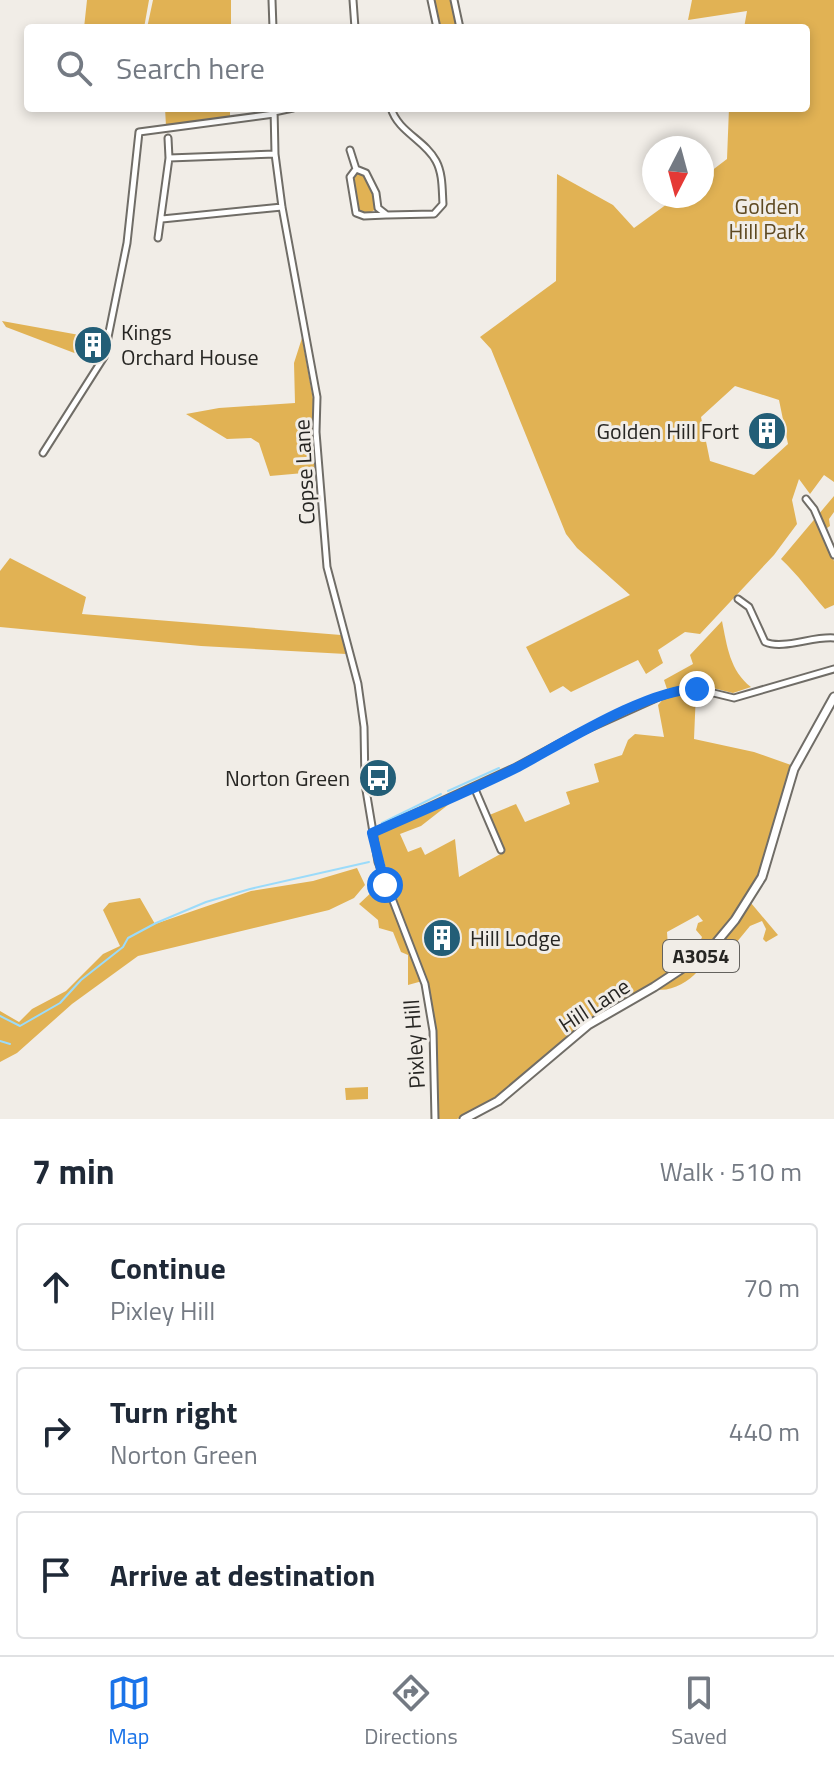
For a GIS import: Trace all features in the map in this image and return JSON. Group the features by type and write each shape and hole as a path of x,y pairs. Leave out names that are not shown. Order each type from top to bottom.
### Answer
{"main road":[{"name":"Hill Lane","path":"464,1119 498,1101 588,1025 710,950 735,920 762,877 794,769 834,697"}],"street":[{"path":"272,0 273,24"},
{"path":"353,0 355,24"},
{"path":"431,0 436,24"},
{"path":"454,0 459,24"},
{"path":"43,453 104,357 127,243 139,132 268,112"},
{"name":"Copse Lane","path":"274,112 275,154 282,207 317,397 316,432 327,567 358,684 372,833"},
{"path":"356,169 350,177 356,213 364,216 434,214 443,204 442,177 435,159 421,142 405,130 394,112"},
{"path":"158,238 169,158 168,138"},
{"path":"350,150 356,169"},
{"path":"169,158 275,154"},
{"path":"356,169 366,173 376,193 378,208 387,215"},
{"path":"162,219 282,207"},
{"path":"806,499 814,509 834,555"},
{"path":"738,599 749,607 765,642 774,646 798,640 834,638"},
{"path":"372,833 661,696 684,689 697,689 734,698 834,669"},
{"path":"474,787 501,850"},
{"name":"Pixley Hill","path":"372,833 385,885 425,984 433,1031 435,1119"}],"green space":[{"path":"87,0 149,0 145,24 84,24"},
{"path":"153,0 231,0 231,24 148,24"},
{"path":"434,0 452,0 456,24 439,24"},
{"name":"Golden Hill Park","path":"692,0 834,0 834,482 824,475 810,494 799,479 792,500 797,524 774,555 700,634 685,632 658,650 663,663 646,674 638,660 571,692 563,686 550,693 526,647 630,595 577,548 566,534 491,349 480,337 556,281 557,174 613,205 634,228 662,208 714,208 714,169 727,159 729,112 810,112 810,24 745,24 747,11 688,20","holes":["735,386 779,400 788,444 754,475 710,461 701,417"]},
{"path":"165,112 230,112 230,117 166,126"},
{"path":"356,169 366,173 376,193 378,208 364,216 356,213 350,177"},
{"path":"2,321 107,340 98,362 6,327"},
{"path":"302,338 313,399 315,472 270,476 259,443 251,438 227,439 186,414 219,408 295,403 294,363"},
{"path":"834,496 830,526 821,532 834,561 834,605 825,609 781,559"},
{"path":"10,558 86,597 82,614 341,635 346,654 201,646 0,627 0,571"},
{"path":"722,621 734,666 751,687 733,693 697,684 667,689 664,680 693,664 690,655"},
{"path":"696,692 694,739 754,752 791,765 759,875 721,943 714,971 697,972 672,988 660,990 653,985 589,1022 495,1099 457,1119 438,1119 436,1030 428,983 426,980 408,985 408,955 401,952 393,932 379,928 378,920 359,904 375,889 383,889 388,902 395,900 375,831 451,797 453,801 421,826 400,834 408,852 421,847 425,855 455,839 459,877 504,852 487,816 516,804 525,822 570,804 566,792 599,782 594,764 622,755 628,740 635,734 664,737 658,705 665,697","holes":["698,915 703,921 698,923 696,930 702,937 697,949 682,960 668,947 667,932"]},
{"path":"357,868 365,885 354,898 329,910 138,956 72,1004 17,1053 0,1062 0,1011 19,1022 32,1009 66,991 103,954 120,946 103,910 109,903 140,898 155,924 251,891 313,881"},
{"path":"751,903 778,935 766,942 763,939 766,929 762,921 750,926 736,943 731,944 722,938"},
{"path":"368,1087 368,1099 346,1100 345,1088"}],"waterway":[{"path":"448,791 499,768"},
{"path":"382,823 441,794"},
{"path":"0,1016 20,1026 60,1003 81,980 123,947 128,938 206,902 369,862"},
{"path":"0,1041 10,1044"}],"place":[{"name":"Kings Orchard House","path":"93,345"},
{"name":"Golden Hill Fort","path":"767,431"},
{"name":"Norton Green","path":"378,778"},
{"name":"Hill Lodge","path":"442,938"}],"route":[{"path":"385,885 372,833 516,767 647,701 684,689 697,689"}]}
